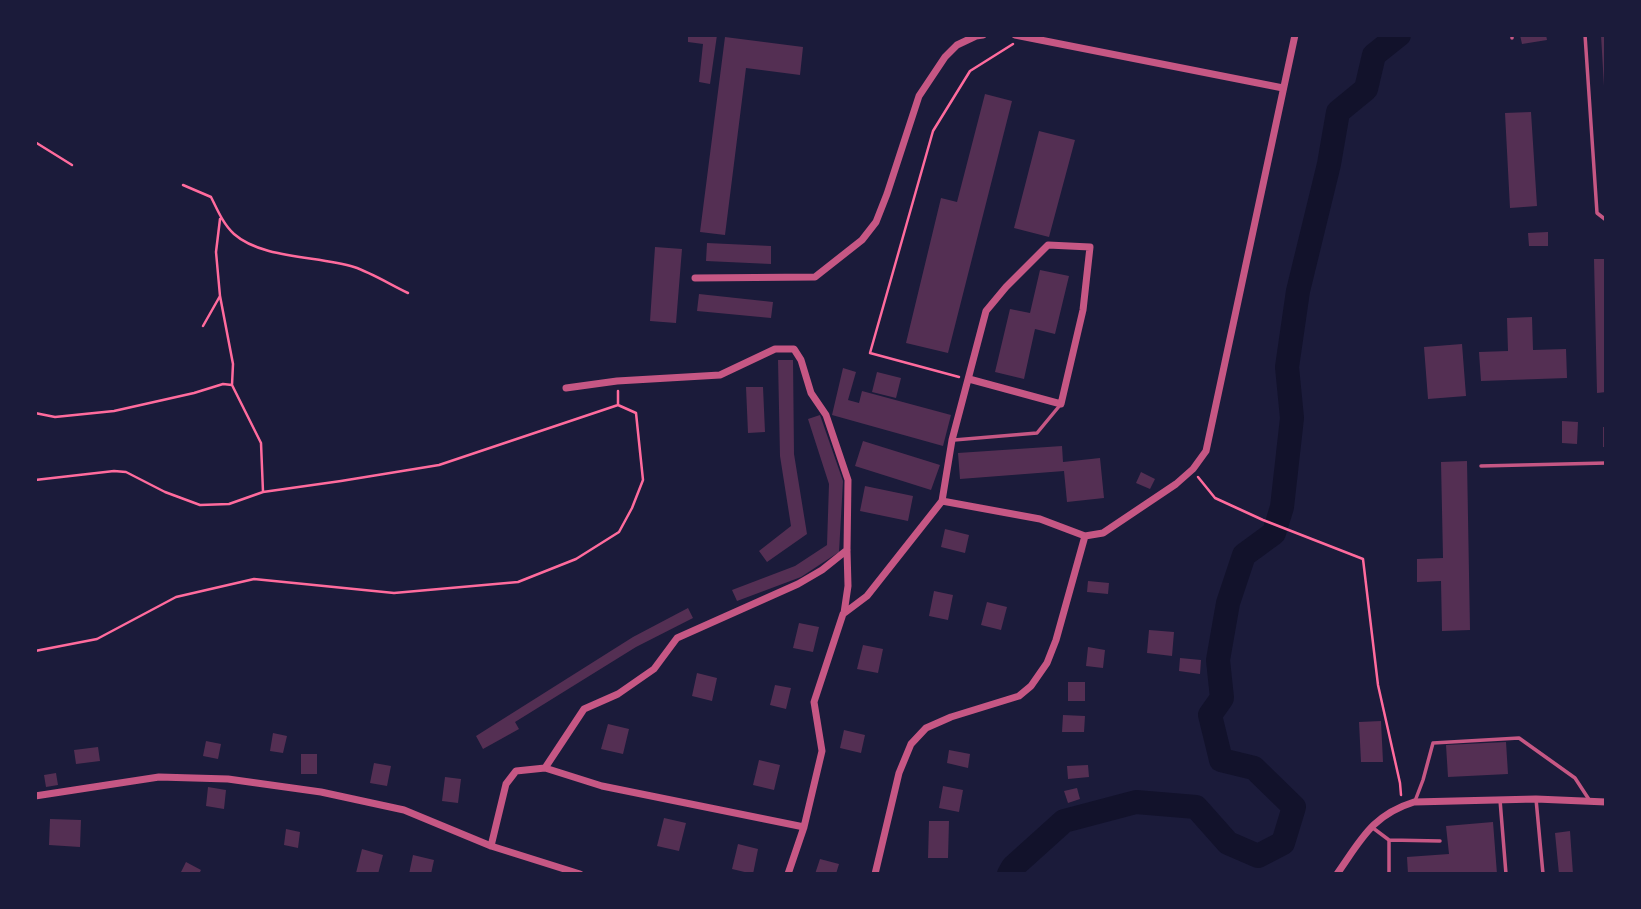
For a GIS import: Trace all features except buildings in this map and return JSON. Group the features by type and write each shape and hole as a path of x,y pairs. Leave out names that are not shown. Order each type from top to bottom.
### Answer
{"street":[{"path":"695,278 815,277 862,240 876,222 919,96 945,57 957,45 976,35 983,35"},
{"path":"1015,35 1283,88"},
{"path":"942,500 1040,519 1084,536 1103,533 1176,484 1193,469 1206,451 1294,35"},
{"path":"843,614 867,596 942,500 952,440 986,311 1048,245 1090,247 1083,310 1061,404 969,379"},
{"path":"566,388 617,381 720,375 775,349 794,349 801,360 811,393 826,415 848,480 848,586 843,614 814,702 822,751 804,827 788,874"},
{"path":"875,874 899,773 911,744 926,728 951,717 1019,696 1031,686 1047,663 1056,640 1084,536"},
{"path":"545,768 584,709 618,694 654,668 677,638 799,584 847,551"},
{"path":"491,846 506,784 516,771 545,768 602,786 804,827"},
{"path":"35,796 159,777 228,779 321,792 404,810 491,846 580,874"},
{"path":"1337,874 1371,826 1381,817 1414,802 1536,799 1606,802"}],"lane":[{"path":"1585,35 1597,213 1606,220"},
{"path":"952,440 1037,433 1061,404"},
{"path":"1481,466 1606,463"},
{"path":"1414,802 1433,743 1519,738 1575,778 1590,800"},
{"path":"1536,799 1543,874"},
{"path":"1500,800 1506,874"},
{"path":"1371,826 1390,840 1440,841"},
{"path":"1389,874 1390,840"}],"path":[{"path":"969,379 870,353 933,131 970,71 1026,36"},
{"path":"35,142 72,165"},
{"path":"183,185 211,197 220,217 234,234 255,247 354,267 408,293"},
{"path":"220,217 216,252 220,296 233,364 233,385 261,443 263,492"},
{"path":"203,326 220,296"},
{"path":"617,381 618,405"},
{"path":"35,413 55,417 114,411 223,384 233,385"},
{"path":"35,480 126,472 165,492 200,505 229,504 263,492 439,465 618,405 636,413 643,480 619,532 576,559 518,582 394,593 254,579 176,597 97,639 35,652"},
{"path":"1193,469 1215,498 1363,559 1378,685 1400,783 1402,806"}],"waterway":[{"path":"1009,874 1013,867 1064,821 1136,802 1196,807 1228,843 1258,856 1283,843 1294,807 1254,768 1221,760 1210,715 1222,698 1218,660 1228,603 1244,555 1274,533 1282,507 1292,418 1287,367 1298,291 1329,164 1338,112 1366,89 1374,55 1399,35"}]}
